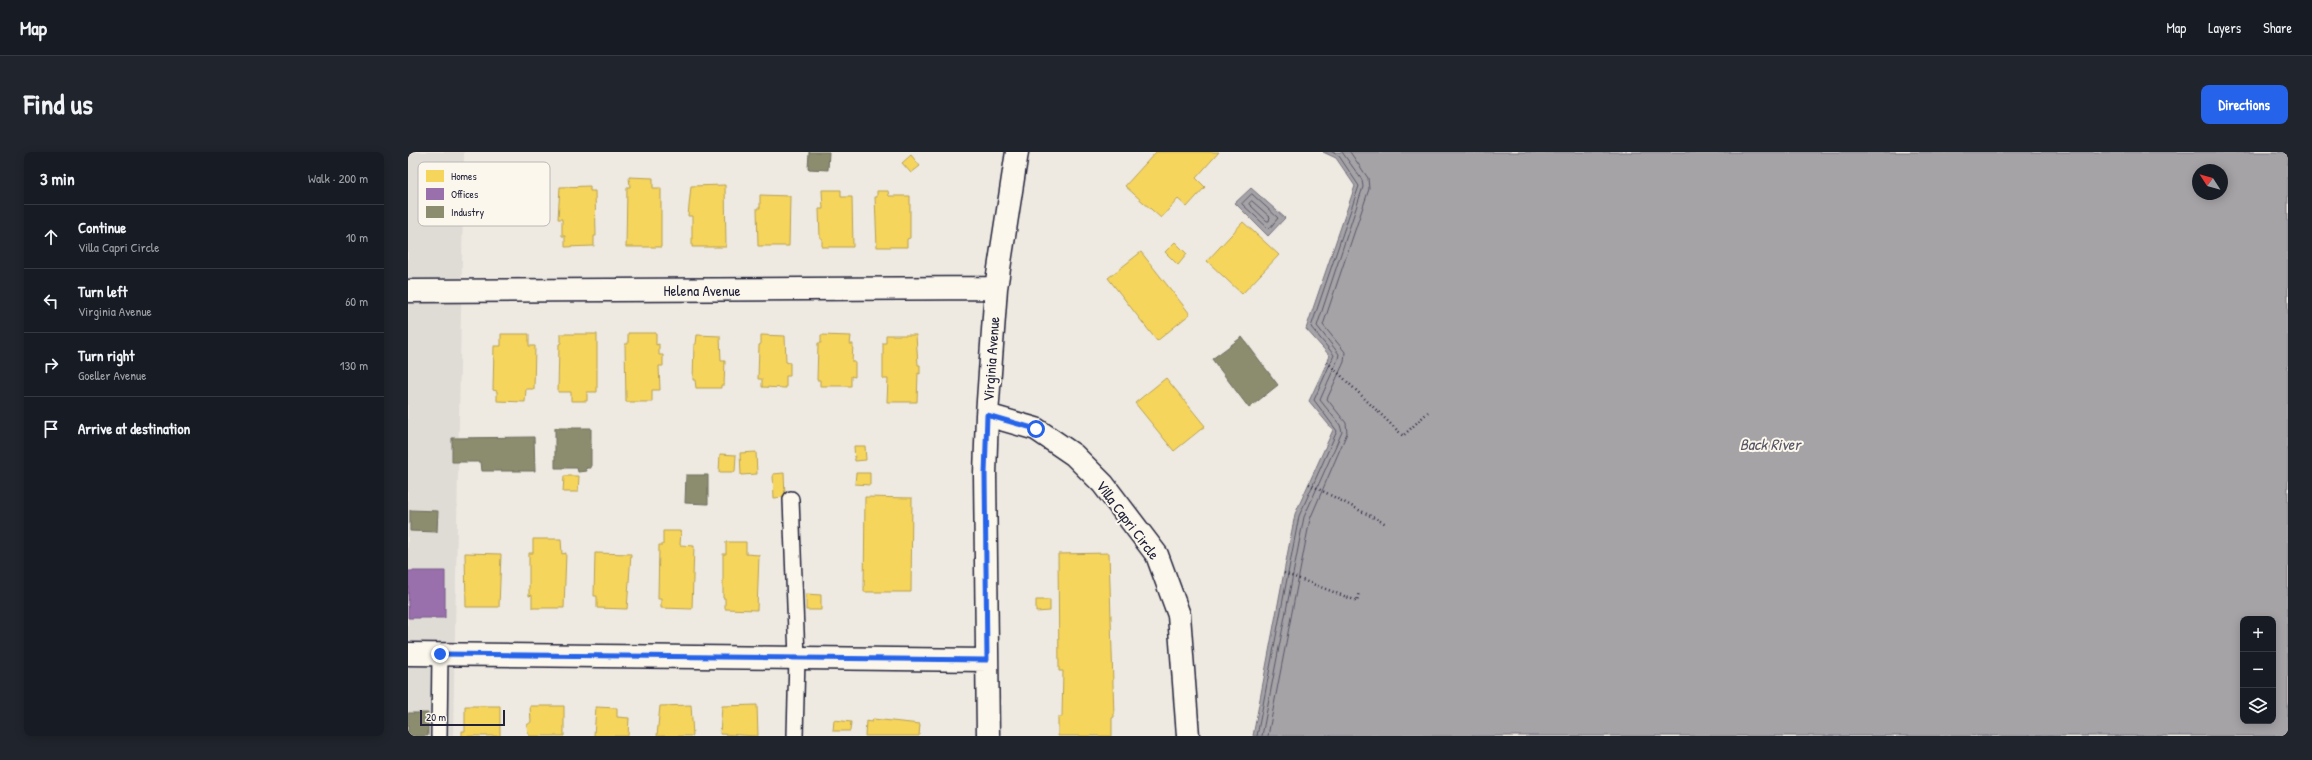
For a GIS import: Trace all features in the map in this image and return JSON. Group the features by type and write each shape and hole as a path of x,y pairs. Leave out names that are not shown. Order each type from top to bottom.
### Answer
{"street":[{"name":"Virginia Avenue","path":"988,736 985,474 987,415 996,288 1017,152"},
{"name":"Helena Avenue","path":"408,291 996,288"},
{"name":"Villa Capri Circle","path":"987,415 1036,429 1074,456 1103,484 1157,555 1179,615 1188,736"},
{"path":"408,654 987,660"}],"lane":[{"path":"792,500 797,658 795,736"},
{"path":"440,654 440,736"}],"path":[{"path":"1328,362 1403,436 1428,412"},
{"path":"1309,484 1386,524"},
{"path":"1284,573 1357,601 1359,592"}],"shaded area":[{"path":"408,152 464,152 464,162 418,162 418,226 463,226 453,736 408,736"}],"water":[{"name":"Back River","path":"1323,152 2288,152 2288,736 1253,736 1295,514 1333,430 1309,401 1330,356 1306,329 1355,186 1336,158"},
{"path":"1251,188 1285,218 1268,236 1235,203"}],"building: Homes":[{"path":"1156,152 1219,152 1196,178 1205,187 1187,207 1178,199 1161,218 1125,186"},
{"path":"911,155 920,166 911,173 902,163"},
{"path":"629,177 653,178 653,188 661,188 661,247 626,247 627,187 630,187"},
{"path":"725,185 726,247 692,247 692,216 688,216 691,186"},
{"path":"590,186 590,191 595,191 596,236 594,236 594,246 565,247 565,236 562,236 562,219 558,219 560,187"},
{"path":"822,190 841,190 841,197 852,197 853,247 822,247 822,238 820,238 819,209 823,209"},
{"path":"877,191 888,191 889,196 910,196 910,238 907,239 907,247 877,247 875,197 877,197"},
{"path":"760,195 790,196 789,246 758,246 757,208 760,208"},
{"path":"1243,222 1279,255 1242,294 1207,261"},
{"path":"1175,242 1187,254 1178,265 1165,252"},
{"path":"1141,252 1190,314 1157,341 1108,278"},
{"path":"628,333 656,333 656,345 659,344 659,355 663,355 663,366 659,366 660,390 652,390 652,402 626,402 625,344 628,344"},
{"path":"501,334 529,334 529,346 535,346 534,389 526,389 525,402 497,401 497,391 493,390 494,346 501,346"},
{"path":"561,334 597,334 597,392 587,392 587,401 571,401 571,392 558,392 559,344 561,343"},
{"path":"697,335 720,336 721,361 725,361 724,385 721,385 721,388 696,388 695,380 693,380 694,344 696,344"},
{"path":"761,335 785,336 786,362 790,363 790,376 786,376 786,388 762,387 762,379 758,379 759,345 761,344"},
{"path":"821,335 851,336 850,344 853,344 852,362 855,362 855,377 851,376 851,386 820,386 820,380 817,380 818,343 821,343"},
{"path":"886,335 916,335 918,365 920,365 920,374 918,373 917,402 887,402 888,379 883,379 883,343 886,343"},
{"path":"1166,378 1205,426 1174,451 1135,403"},
{"path":"854,446 865,446 866,460 855,461"},
{"path":"756,452 757,474 741,475 740,453"},
{"path":"720,454 736,455 735,472 719,472"},
{"path":"784,473 785,497 774,498 773,474"},
{"path":"856,473 870,473 870,485 855,484"},
{"path":"564,476 579,476 578,492 563,492"},
{"path":"865,497 912,498 911,592 864,592"},
{"path":"663,531 681,531 680,545 694,546 692,609 661,608 661,599 658,599 659,545 663,545"},
{"path":"533,539 561,539 562,554 566,553 564,608 532,608 532,595 529,596 529,553 533,553"},
{"path":"726,542 746,542 746,554 759,555 757,610 725,609 725,598 723,598 723,554 726,554"},
{"path":"465,553 501,554 499,607 466,607"},
{"path":"595,553 631,554 627,609 597,608 597,596 594,596"},
{"path":"1109,553 1114,717 1112,718 1112,736 1058,736 1058,717 1062,717 1063,671 1059,671 1058,554"},
{"path":"806,594 821,595 821,610 806,610"},
{"path":"1036,600 1050,600 1050,611 1036,612"},
{"path":"691,705 693,736 657,736 660,706"},
{"path":"757,705 758,736 720,734 722,706"},
{"path":"465,706 500,706 500,736 462,736 462,731 465,731"},
{"path":"530,706 564,706 564,736 530,736 527,725 531,722"},
{"path":"596,707 617,708 617,717 629,718 628,736 594,736"},
{"path":"873,719 920,724 919,736 865,736 866,721 872,722"},
{"path":"834,720 851,722 850,731 833,731"}],"building: Offices":[{"path":"408,571 445,571 445,618 408,618"}],"building: Industry":[{"path":"809,152 829,152 828,170 808,169"},
{"path":"1242,337 1278,385 1249,408 1212,359"},
{"path":"555,428 591,428 591,468 586,468 587,471 578,472 577,468 555,468"},
{"path":"534,437 535,471 482,471 481,462 452,462 452,438"},
{"path":"686,475 708,475 708,504 685,503"},
{"path":"410,510 438,511 437,532 410,531"},
{"path":"408,713 428,713 428,736 408,736"}],"route":[{"path":"440,654 987,660 985,474 987,415 1036,429"}]}
